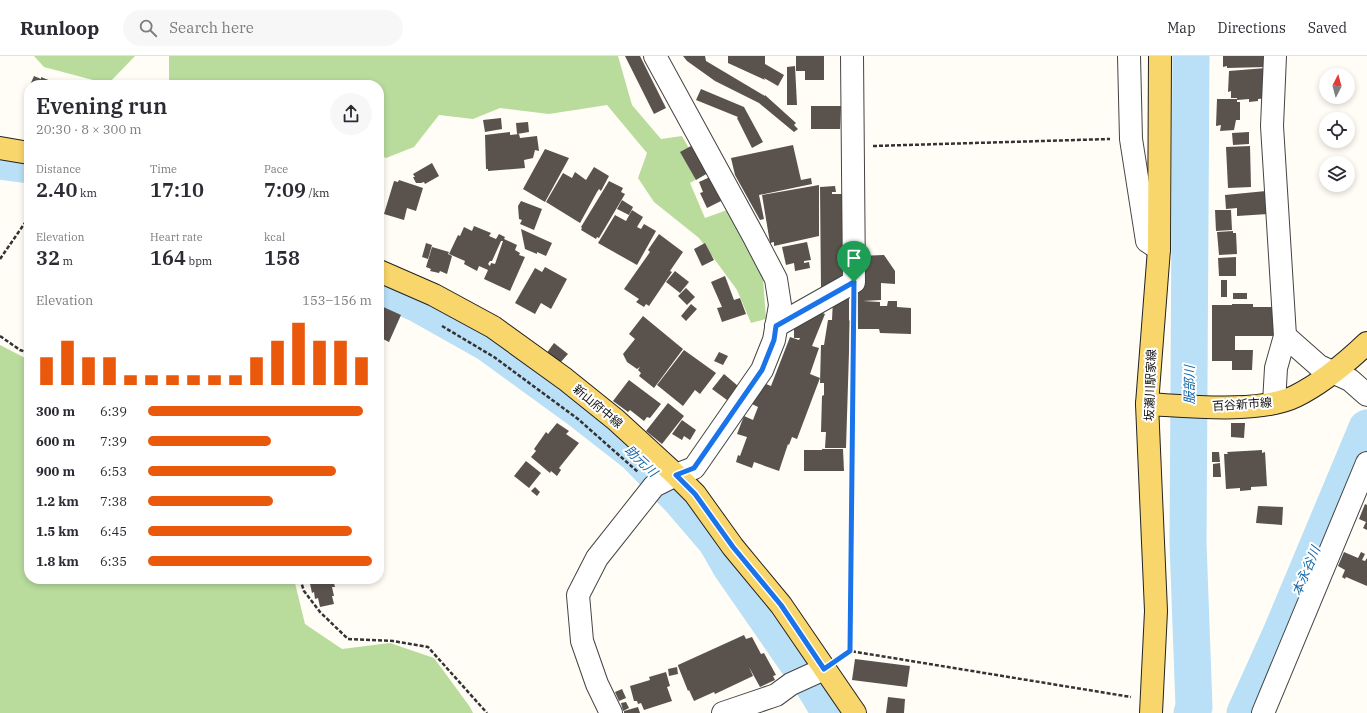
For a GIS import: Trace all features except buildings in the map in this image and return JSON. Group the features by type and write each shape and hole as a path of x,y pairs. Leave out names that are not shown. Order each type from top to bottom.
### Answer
{"main road":[{"name":"坂瀬川駅家線","path":"1151,713 1156,611 1147,404 1159,249 1160,56"},
{"path":"0,148 24,152"},
{"name":"新山府中線","path":"384,273 434,295 493,327 565,379 616,420 676,475 695,494 733,547 781,605 855,713"},
{"name":"百谷新市線","path":"1147,404 1218,408 1274,403 1295,396 1342,376 1367,343"}],"street":[{"path":"611,713 597,684 582,641 578,595 597,558 654,486 694,468 762,370 774,340 780,305 776,279 655,56"},
{"path":"776,326 854,282 852,56"},
{"path":"1130,56 1130,139 1147,241 1159,249"},
{"path":"1274,403 1276,368 1285,336 1272,126 1275,56"},
{"path":"1285,336 1319,366 1342,376 1367,395"},
{"path":"1263,713 1367,462"},
{"path":"723,713 776,695 791,684 824,669"}],"path":[{"path":"853,147 1130,139"},
{"path":"0,258 24,224"},
{"path":"850,651 854,282"},
{"path":"437,323 494,356 578,419 654,486"},
{"path":"0,336 24,351"},
{"path":"302,584 304,591 320,612 348,639 393,641 428,647 487,713"},
{"path":"824,669 850,651 1118,695"}],"green space":[{"path":"34,56 135,56 112,80 93,80 44,67"},
{"path":"169,56 618,56 632,105 661,139 682,136 704,175 690,183 705,218 727,210 763,278 766,319 751,323 737,290 699,238 654,202 638,178 647,153 607,105 549,114 500,108 473,119 439,115 414,147 386,158 384,157 384,80 169,80"},
{"path":"0,345 24,357 24,584 295,584 305,624 342,649 390,643 434,658 473,713 0,713"}],"waterway":[{"name":"服部川","path":"1191,56 1188,543 1194,707 1192,713"},
{"name":"助元川","path":"0,161 24,164"},
{"name":"助元川","path":"384,288 418,304 489,344 577,408 636,454 680,499 716,541 731,567 817,691 830,713"},
{"name":"本永谷川","path":"1245,713 1282,631 1367,428"}],"route":[{"path":"854,282 850,651 824,669 781,605 733,547 695,494 676,475 694,468 762,370 774,340 776,326 854,282"}]}
